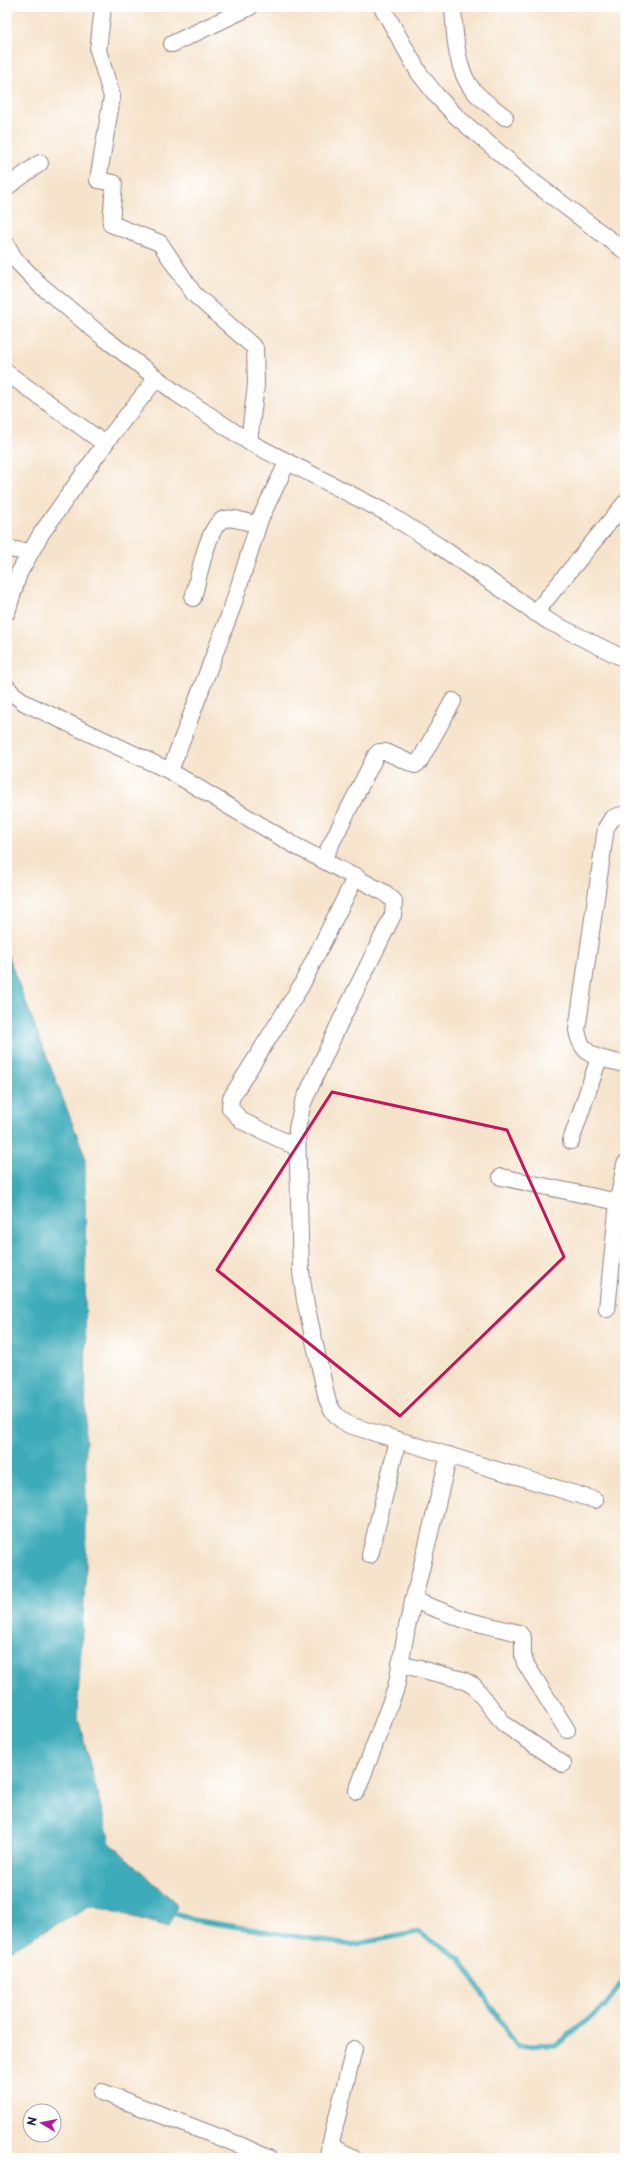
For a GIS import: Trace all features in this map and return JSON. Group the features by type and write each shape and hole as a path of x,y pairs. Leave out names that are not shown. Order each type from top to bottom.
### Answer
{"street":[{"path":"103,7 98,50 112,97 98,180 114,183 111,224 160,243 194,294 255,348 256,385 249,442"},
{"path":"172,44 250,7"},
{"path":"382,7 419,73 437,96 457,116 536,184 625,251"},
{"path":"453,7 457,47 465,79 472,90 505,117"},
{"path":"7,187 40,163"},
{"path":"7,245 14,258 39,284 157,378 249,442 287,463 387,513 439,546 536,613 585,641 625,659"},
{"path":"8,375 105,444"},
{"path":"7,612 19,573 30,552 105,444 157,378"},
{"path":"170,771 232,608 258,525 267,502 287,463"},
{"path":"536,613 625,503"},
{"path":"193,598 209,541 216,526 221,520 227,518 258,525"},
{"path":"7,549 30,552"},
{"path":"7,687 25,703 170,771 292,844 356,876 390,897 395,907 303,1103 299,1115 296,1147 301,1272 305,1300 327,1399 331,1410 338,1418 349,1426 595,1500"},
{"path":"323,860 376,755 379,752 386,752 415,765 419,762 453,701"},
{"path":"625,814 612,818 606,828 577,1030 579,1042 583,1050 599,1058 625,1064"},
{"path":"296,1147 242,1121 230,1108 231,1098 301,986 356,876"},
{"path":"571,1141 599,1058"},
{"path":"607,1310 618,1202 625,1164"},
{"path":"501,1177 618,1202"},
{"path":"370,1555 398,1440"},
{"path":"357,1791 396,1688 413,1600 449,1455"},
{"path":"413,1600 465,1620 519,1633 523,1638 523,1655 525,1663 567,1730"},
{"path":"400,1664 463,1680 474,1686 504,1724 563,1764"},
{"path":"353,2158 329,2151 354,2049"},
{"path":"102,2092 242,2146 268,2158"}],"highlighted area":[{"path":"332,1092 507,1130 564,1257 400,1416 217,1270"}],"water":[{"path":"7,954 85,1156 86,1567 77,1714 110,1843 177,1904 169,1927 91,1905 7,1952"}],"waterway":[{"path":"168,1910 194,1920 351,1945 418,1932 459,1958 517,2046 557,2045 608,2003 625,1977"}]}
